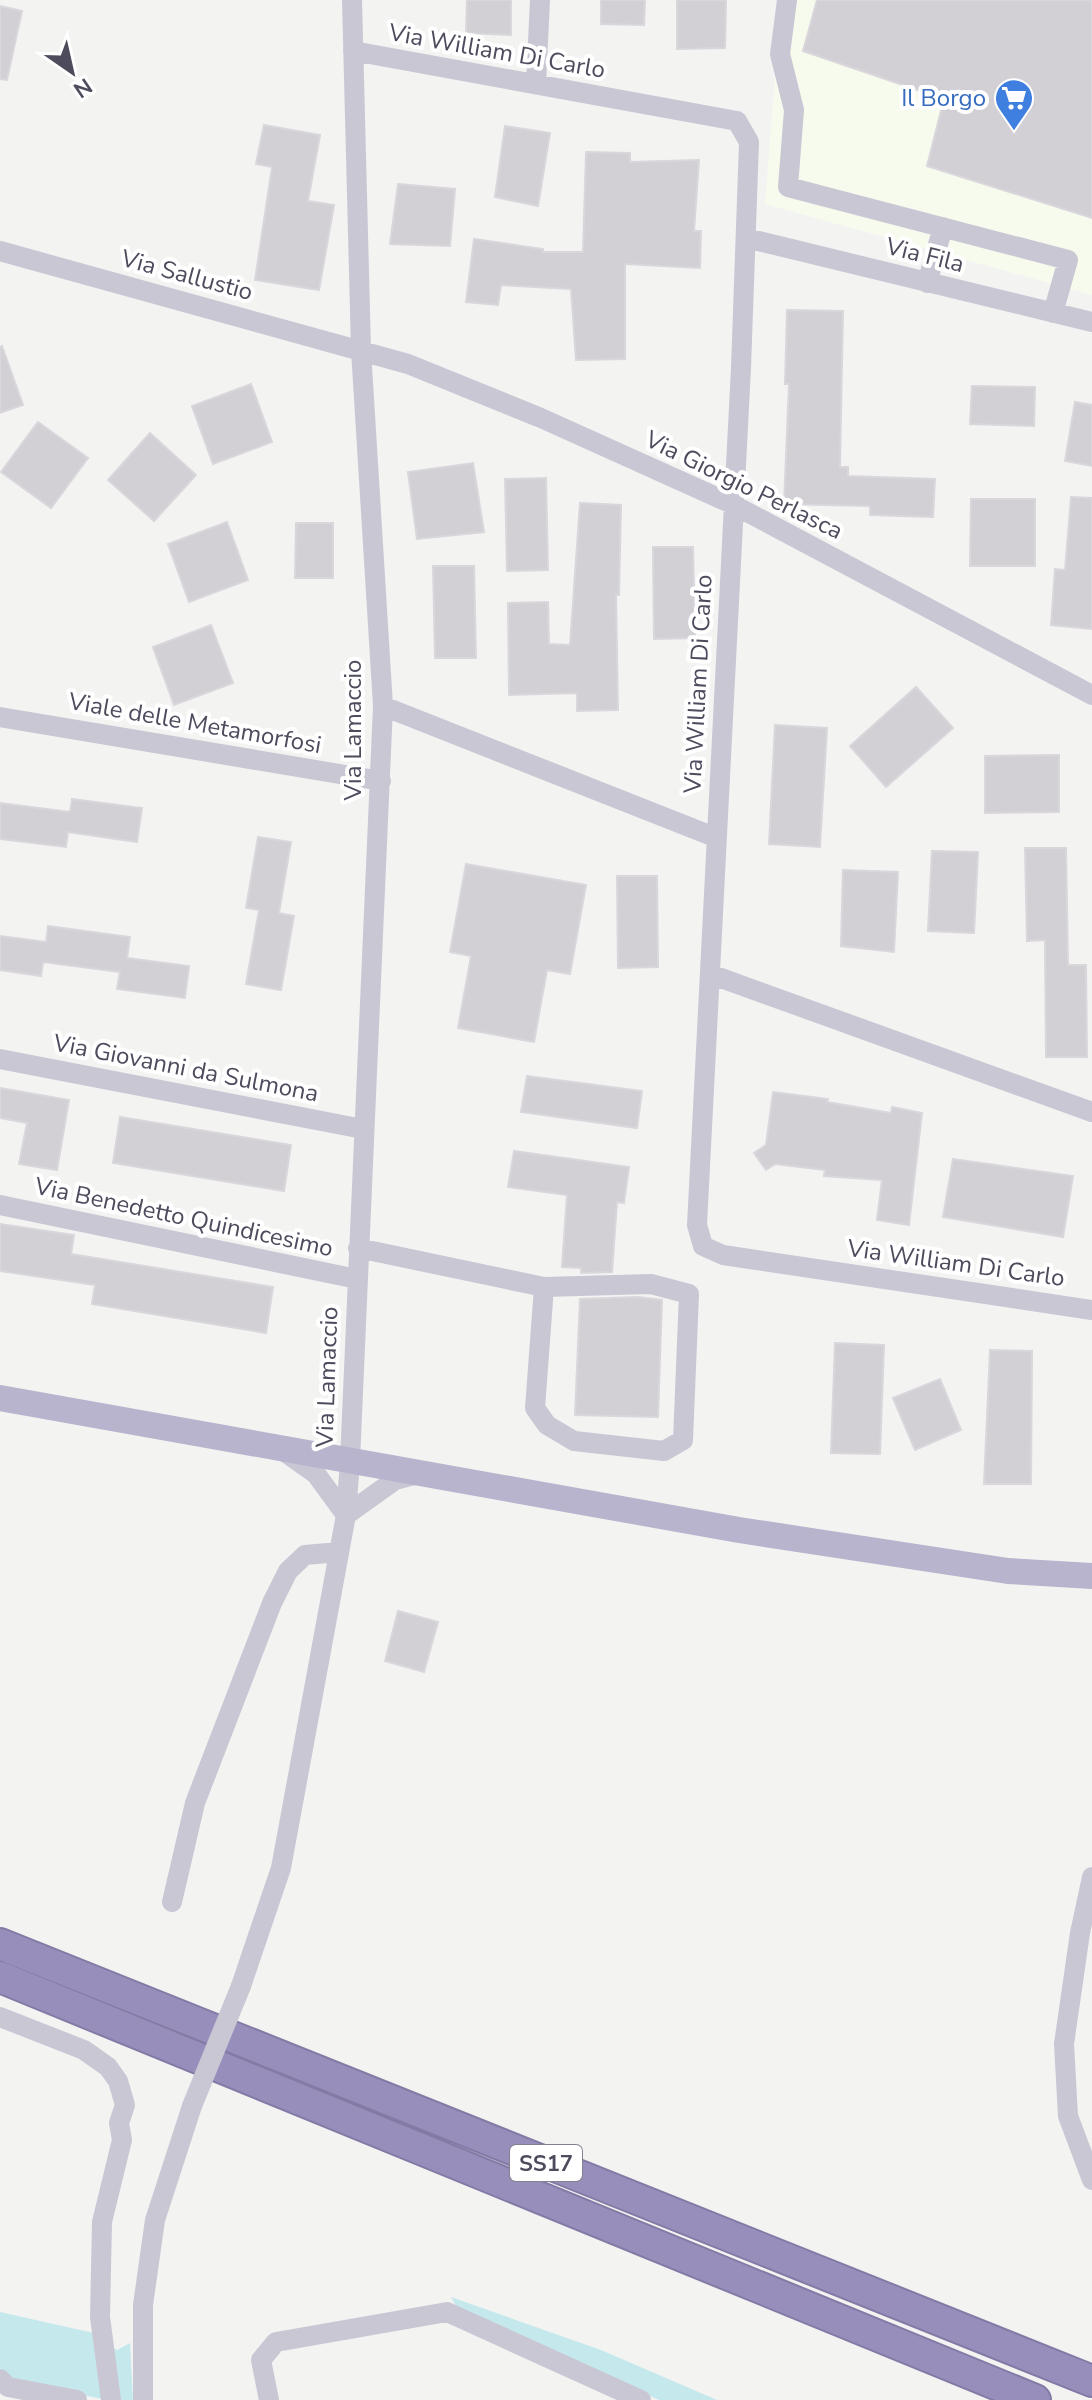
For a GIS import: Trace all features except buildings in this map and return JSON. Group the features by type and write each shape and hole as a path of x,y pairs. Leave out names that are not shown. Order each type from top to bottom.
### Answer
{"highway":[{"name":"SS17","path":"0,1944 1092,2381"},
{"name":"SS17","path":"0,1977 1035,2400"}],"main road":[{"path":"0,1398 739,1530 1008,1571 1092,1576"}],"street":[{"name":"Via Lamaccio","path":"143,2400 143,2305 155,2220 192,2106 241,1986 281,1868 346,1515 383,706 361,350 352,0"},
{"path":"536,84 540,0"},
{"path":"787,0 780,54 794,110 788,187 1068,260 1053,313"},
{"name":"Via William Di Carlo","path":"353,51 737,121 749,142 697,1225 703,1246 723,1255 1092,1310"},
{"path":"927,283 943,227"},
{"name":"Via Fila","path":"746,238 1092,322"},
{"name":"Via Sallustio","path":"0,251 361,350"},
{"name":"Via Giorgio Perlasca","path":"361,350 408,364 541,418 732,504 1092,695"},
{"path":"383,706 717,838"},
{"name":"Viale delle Metamorfosi","path":"0,717 381,781"},
{"path":"710,974 1092,1112"},
{"name":"Via Giovanni da Sulmona","path":"0,1059 363,1129"},
{"name":"Via Benedetto Quindicesimo","path":"0,1205 357,1279"},
{"path":"358,1248 544,1287 651,1284 689,1294 683,1440 664,1451 634,1448 574,1441 547,1425 535,1408 544,1287"},
{"path":"279,1448 316,1474 346,1515 395,1480 422,1473"},
{"path":"172,1902 195,1803 283,1581 288,1571 305,1555 339,1552"},
{"path":"1092,1877 1080,1933 1064,2044 1068,2116 1092,2180"},
{"path":"0,2017 84,2050 108,2067 118,2081 125,2105 119,2123 122,2140 102,2222 100,2317 111,2400"},
{"path":"269,2400 261,2360 276,2342 447,2312 641,2400"},
{"path":"0,2379 8,2387 77,2400"}],"shaded area":[{"path":"781,0 1092,0 1092,295 765,204"},
{"path":"451,2297 601,2350 717,2400 659,2400 458,2310"},
{"path":"0,2312 94,2333 103,2399 10,2381 0,2368"},
{"path":"130,2343 133,2400 116,2400 107,2345 117,2350"}],"place":[{"name":"Il Borgo","path":"1014,132"}]}
